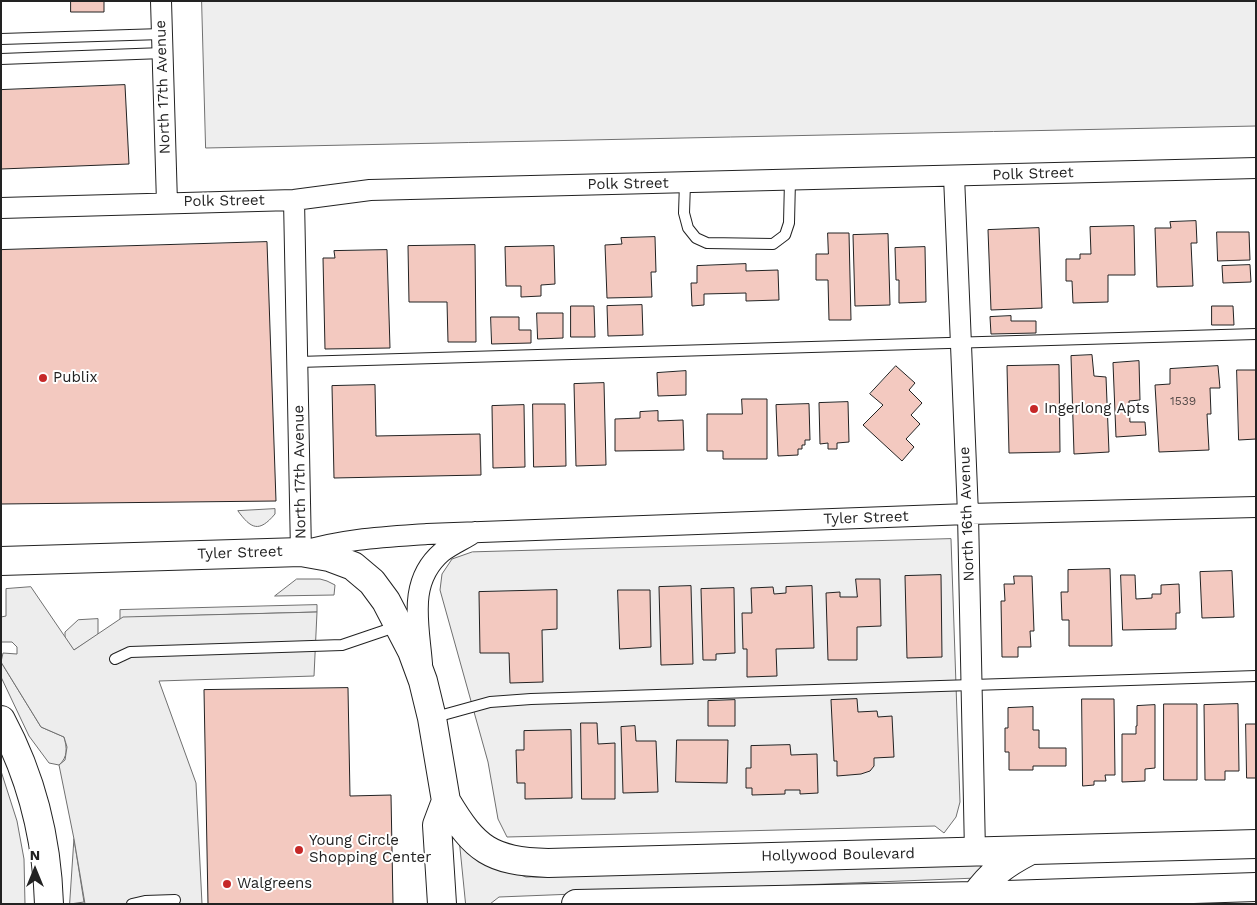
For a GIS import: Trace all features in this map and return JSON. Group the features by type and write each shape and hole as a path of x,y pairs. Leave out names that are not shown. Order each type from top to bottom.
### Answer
{"main road":[{"name":"Tyler Street","path":"1,561 301,552"},
{"name":"North 17th Avenue","path":"301,552 329,557 353,566 372,582 386,601 412,651 423,681 432,718 446,801 438,825 442,896"},
{"path":"1,720 32,795 45,854 49,904"},
{"name":"Hollywood Boulevard","path":"446,801 461,827 476,842 496,855 519,862 548,863 1256,844"},
{"path":"975,900 988,879 1006,863 1033,850"},
{"path":"576,904 975,900 1256,887"}],"street":[{"name":"North 17th Avenue","path":"161,1 167,203"},
{"name":"Polk Street","path":"1,208 294,200 370,190 1256,168"},
{"name":"North 16th Avenue","path":"954,176 968,514 976,852"},
{"name":"North 17th Avenue","path":"294,200 301,552"},
{"name":"Tyler Street","path":"301,552 322,545 368,538 477,531 968,514 1256,507"},
{"name":"Tyler Street","path":"423,681 417,598 423,574 442,552 477,531"}],"lane":[{"path":"1,39 162,44"},
{"path":"1,59 162,44"},
{"path":"685,183 684,213 688,228 696,238 707,243 772,244 784,234 789,223 790,180"},
{"path":"298,362 1256,334"},
{"path":"115,659 130,652 342,645 398,626"},
{"path":"432,718 490,702 531,698 1256,676"},
{"path":"132,904 144,901 175,900"}],"shaded area":[{"path":"202,1 1256,1 1256,126 206,148"},
{"path":"275,509 275,514 260,526 251,525 238,511"},
{"path":"951,539 960,802 956,817 944,833 935,826 507,837 498,819 488,762 440,590 442,574 452,559 472,552"},
{"path":"297,579 320,579 327,581 335,585 334,595 275,596"},
{"path":"31,587 74,650 123,617 317,612 314,676 159,681 196,783 202,904 85,904 59,765 65,760 67,747 64,737 41,727 1,662 3,653 17,654 17,647 12,642 1,642 1,617 6,616 6,589"},
{"path":"317,605 317,612 136,617 120,626 120,610"},
{"path":"98,619 98,635 74,650 65,650 65,632 78,620"},
{"path":"1,662 41,727 64,737 66,752 64,759 59,765 49,763 29,736 1,677"},
{"path":"1,771 17,821 24,859 25,904 1,904"},
{"path":"74,839 84,902 70,904"},
{"path":"460,845 492,864 526,877 995,862 977,878 499,897 490,904 466,904"}],"building":[{"path":"71,1 104,1 104,12 71,12"},
{"path":"125,85 129,164 1,169 1,90"},
{"path":"1196,221 1197,243 1191,243 1193,286 1157,287 1155,228 1171,228 1170,222"},
{"path":"1134,226 1135,275 1108,275 1108,302 1073,303 1072,281 1066,281 1066,259 1080,259 1080,254 1091,254 1090,227"},
{"path":"1039,228 1042,308 991,310 988,230"},
{"path":"1217,232 1249,232 1250,260 1218,261"},
{"path":"828,233 849,233 851,320 829,320 828,280 816,280 816,254 828,254"},
{"path":"888,234 890,305 855,306 853,235"},
{"path":"655,237 656,272 651,272 652,297 607,298 605,245 622,244 621,238"},
{"path":"267,242 276,501 1,504 1,250"},
{"path":"475,245 476,342 448,342 447,302 409,302 408,246"},
{"path":"554,246 555,284 541,285 541,296 521,297 521,286 506,286 505,247"},
{"path":"925,247 926,302 899,303 899,280 896,280 895,248"},
{"path":"387,250 390,348 325,349 323,258 335,258 334,251"},
{"path":"746,264 746,271 778,270 779,300 746,301 746,293 704,294 704,305 692,306 691,283 697,283 697,266"},
{"path":"1250,265 1251,282 1223,283 1222,266"},
{"path":"642,305 643,335 608,336 607,306"},
{"path":"571,306 594,306 595,337 571,337"},
{"path":"1212,306 1233,306 1234,325 1212,325"},
{"path":"537,313 563,313 563,338 538,339"},
{"path":"1011,316 1011,321 1036,321 1036,333 991,334 990,317"},
{"path":"491,317 519,317 519,330 531,330 531,343 492,344"},
{"path":"1092,355 1094,376 1106,377 1109,452 1074,454 1071,356"},
{"path":"1139,361 1140,400 1129,401 1130,422 1145,422 1146,435 1116,437 1113,363"},
{"name":"Ingerlong Apts","path":"1059,365 1060,452 1009,453 1007,366"},
{"path":"896,366 915,383 909,390 922,403 911,415 920,424 906,439 914,447 902,461 863,425 883,405 870,394"},
{"path":"1218,366 1220,388 1210,388 1211,414 1207,414 1209,450 1159,452 1155,385 1170,384 1170,369"},
{"path":"1237,370 1256,370 1256,439 1239,440"},
{"path":"686,371 686,395 658,396 657,373"},
{"path":"604,383 606,465 576,466 574,384"},
{"path":"375,385 376,436 480,434 481,475 334,478 332,386"},
{"path":"742,399 767,399 767,459 723,459 723,451 707,451 707,414 742,414"},
{"path":"848,402 849,442 837,443 837,449 828,449 828,443 820,444 819,403"},
{"path":"533,404 565,404 566,466 534,467"},
{"path":"809,404 810,440 805,440 805,445 802,445 802,449 798,449 798,455 778,456 776,405"},
{"path":"524,405 525,467 493,468 492,406"},
{"path":"658,411 658,421 683,420 684,450 615,451 615,419 640,418 640,412"},
{"path":"1110,569 1112,646 1069,646 1069,620 1062,620 1061,592 1068,592 1068,570"},
{"path":"1232,571 1234,617 1202,618 1200,572"},
{"path":"941,575 942,657 907,658 905,576"},
{"path":"1121,575 1135,575 1136,599 1152,598 1152,594 1161,594 1161,585 1179,584 1180,613 1176,613 1176,629 1123,630"},
{"path":"1014,576 1032,576 1034,631 1030,631 1031,647 1018,647 1018,657 1002,657 1001,601 1005,601 1004,584 1014,584"},
{"path":"856,579 880,579 881,626 857,627 857,660 828,660 826,593 840,592 840,597 857,597"},
{"path":"691,586 693,664 661,665 659,587"},
{"path":"812,586 814,648 776,649 777,676 747,677 747,649 743,649 742,613 752,613 751,588 773,587 774,594 786,593 786,587"},
{"path":"734,588 735,653 716,654 716,660 703,660 701,589"},
{"path":"557,590 557,629 542,630 543,682 510,683 509,653 480,653 479,592"},
{"path":"618,590 650,590 651,647 620,649"},
{"name":"Young Circle Shopping Center","path":"348,688 350,796 391,795 393,904 208,904 204,690"},
{"path":"857,699 858,712 877,711 878,717 892,716 894,757 874,758 874,766 870,771 861,774 837,776 837,761 834,761 831,700"},
{"path":"1082,699 1114,699 1115,775 1105,775 1106,781 1094,781 1094,785 1083,786"},
{"path":"735,700 735,726 708,726 708,701"},
{"path":"1164,704 1197,704 1197,780 1164,780"},
{"path":"1238,704 1239,771 1225,771 1225,780 1205,780 1204,705"},
{"path":"1155,705 1155,768 1145,769 1145,781 1122,782 1122,734 1136,734 1137,706"},
{"path":"1033,707 1033,730 1039,730 1039,748 1066,748 1066,766 1033,766 1033,770 1009,770 1009,752 1005,752 1005,728 1008,728 1008,708"},
{"path":"581,723 597,723 598,744 615,743 615,799 582,799"},
{"path":"1246,724 1256,724 1256,778 1247,778"},
{"path":"635,726 636,741 656,741 658,792 623,793 621,727"},
{"path":"571,730 572,798 525,799 525,783 517,783 516,750 524,750 524,731"},
{"path":"677,740 728,740 727,783 676,782"},
{"path":"790,745 791,755 817,754 818,793 800,794 800,790 785,790 785,794 752,795 752,788 746,788 746,768 751,768 751,746"}],"place":[{"name":"Publix","path":"43,378"},
{"name":"Ingerlong Apts","path":"1034,409"},
{"name":"Young Circle Shopping Center","path":"299,850"},
{"name":"Walgreens","path":"227,884"}]}
